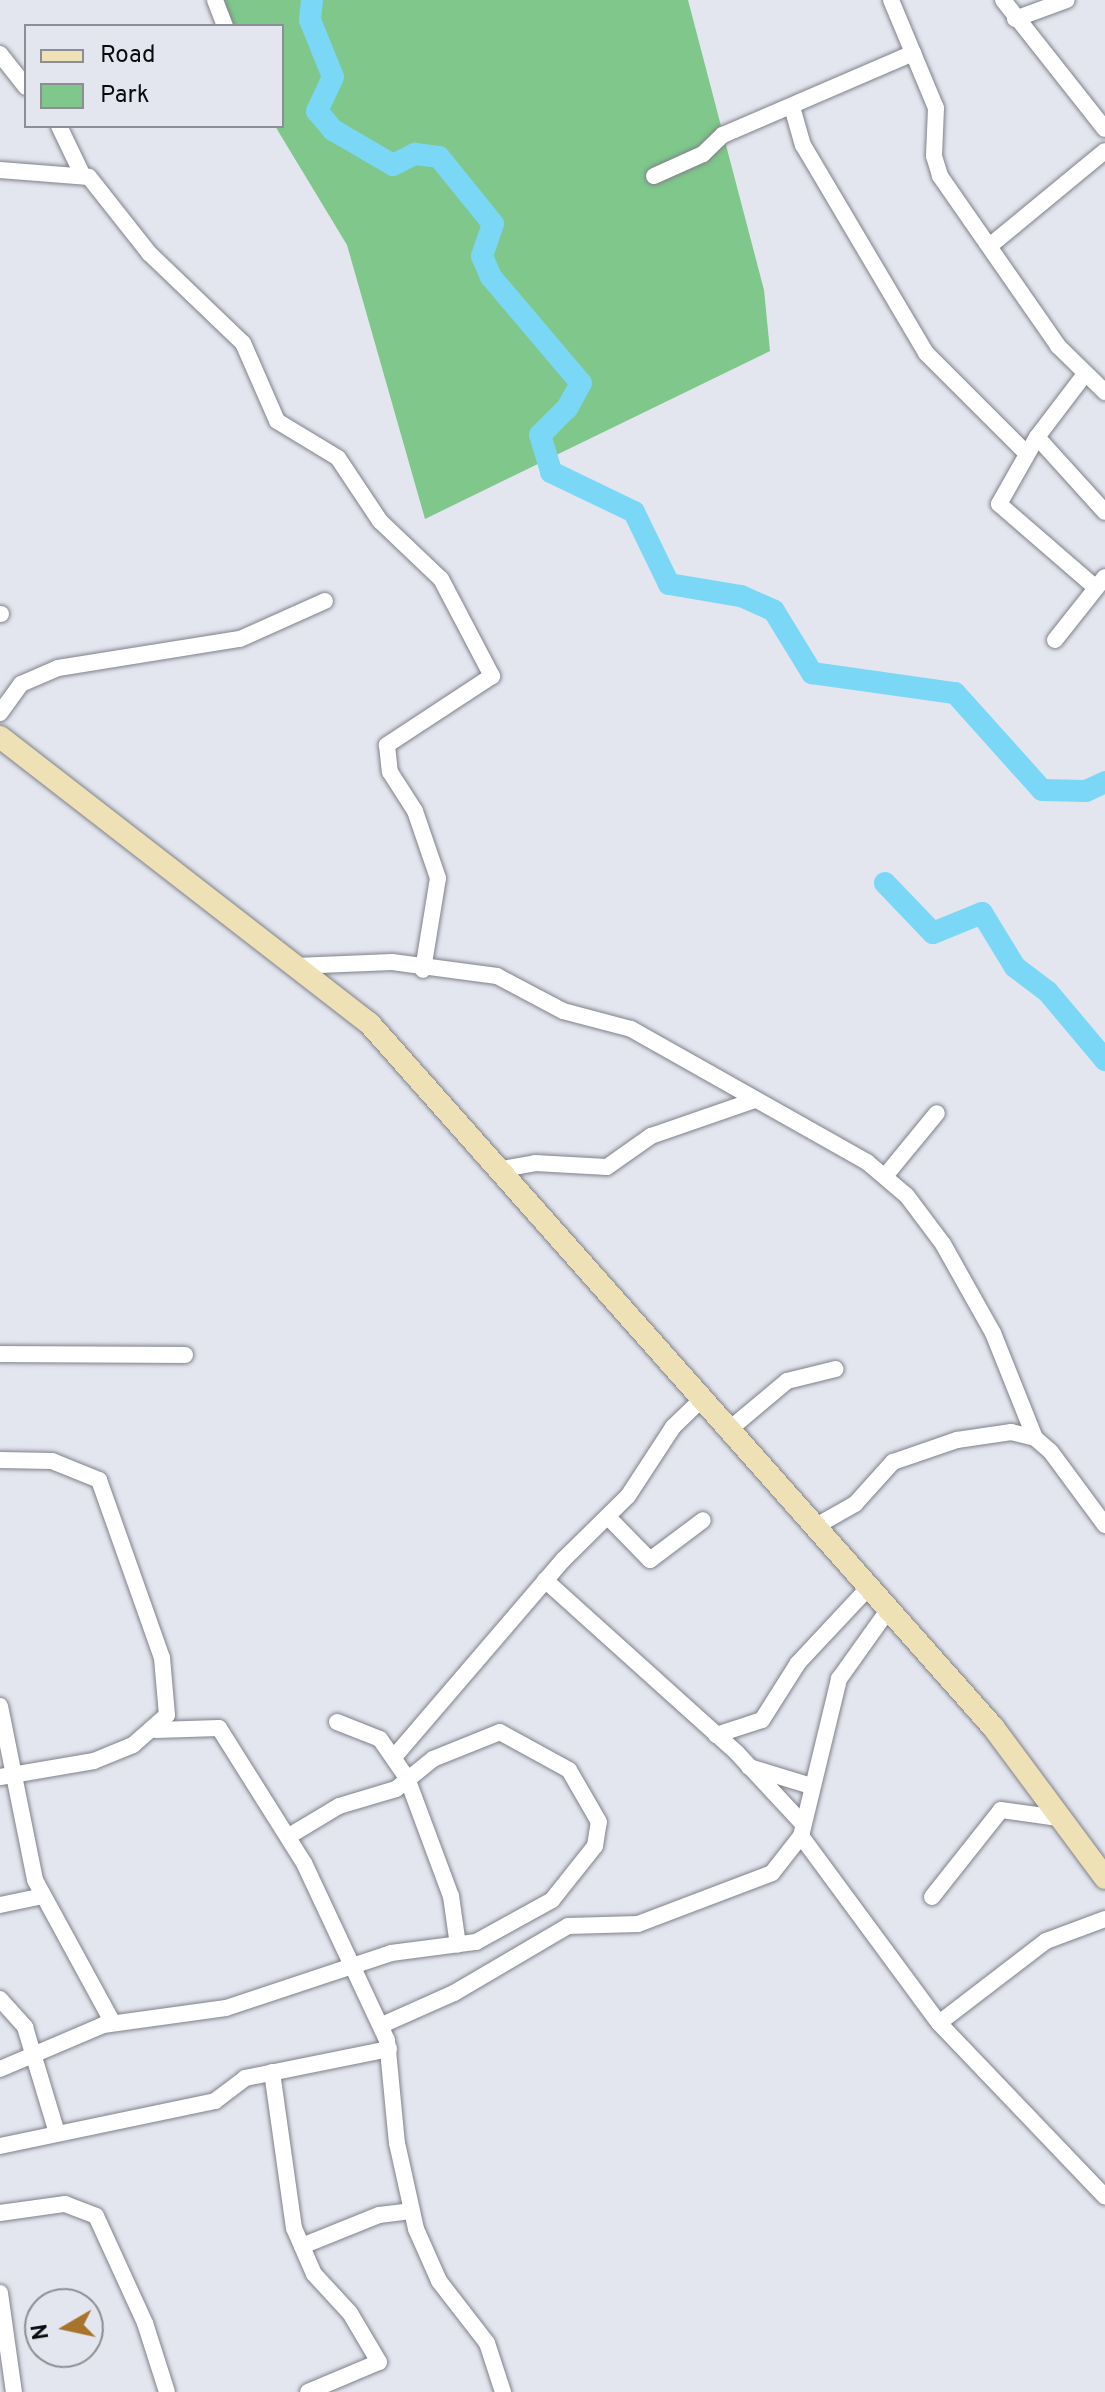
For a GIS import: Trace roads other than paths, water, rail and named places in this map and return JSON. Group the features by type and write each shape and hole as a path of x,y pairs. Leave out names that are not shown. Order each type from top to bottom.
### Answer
{"main road":[{"path":"0,737 369,1023 497,1170 818,1525 993,1727 1105,1878"}],"street":[{"path":"215,0 224,24"},
{"path":"891,0 936,108 936,169 992,244 1044,326 1085,374 1105,392"},
{"path":"1003,0 1105,129"},
{"path":"1015,19 1067,0"},
{"path":"654,176 692,161 723,135 913,53"},
{"path":"0,80 5,59"},
{"path":"5,59 24,84"},
{"path":"792,107 803,145 926,353 1026,453"},
{"path":"60,128 82,174 149,253 243,343 277,421 338,458 380,521 431,564 492,676 387,745 390,772 415,811 438,878 423,970"},
{"path":"992,244 1105,151"},
{"path":"0,170 82,174"},
{"path":"1055,640 1100,582 1001,508 999,499 1037,437 1085,374"},
{"path":"1037,437 1105,512"},
{"path":"0,713 21,684 58,668 240,639 325,601"},
{"path":"295,966 392,962 423,970 497,976 563,1011 631,1029 886,1175 943,1244 993,1333 1035,1438 1105,1525"},
{"path":"497,1170 535,1163 607,1167 651,1136 755,1100"},
{"path":"886,1175 937,1113"},
{"path":"0,1354 185,1355"},
{"path":"731,1428 787,1381 836,1369"},
{"path":"395,1756 545,1580 608,1517 673,1427 703,1398"},
{"path":"818,1525 855,1504 905,1456 984,1434 1035,1438"},
{"path":"0,1460 52,1461 99,1480 162,1658 167,1715 156,1730"},
{"path":"608,1517 650,1560 703,1520"},
{"path":"545,1580 749,1767 802,1830 939,2023 1105,2197"},
{"path":"716,1735 762,1720 798,1663 870,1586"},
{"path":"382,2025 454,1993 568,1926 638,1924 700,1897 761,1880 781,1865 802,1830 839,1679 889,1609"},
{"path":"0,1706 18,1773 30,1857 43,1896 113,2023"},
{"path":"337,1722 380,1739 395,1756 407,1778 451,1896 458,1945"},
{"path":"0,1777 94,1761 156,1730 219,1728 289,1836 382,2025 389,2049 397,2143 411,2211 439,2281 487,2343 503,2392"},
{"path":"0,2069 37,2057 87,2030 113,2023 226,2008 391,1953 458,1945 496,1933 552,1900 595,1846 599,1822 569,1770 500,1732 433,1759 396,1789 339,1806 289,1836"},
{"path":"749,1767 811,1786"},
{"path":"932,1897 1001,1810 1059,1818"},
{"path":"0,1905 43,1896"},
{"path":"939,2023 1046,1941 1105,1919"},
{"path":"0,1999 16,2010 37,2057 57,2133"},
{"path":"0,2146 215,2101 245,2078 389,2049"},
{"path":"272,2072 284,2183 302,2246 314,2274 350,2313 379,2362 308,2392"},
{"path":"0,2213 65,2204 96,2216 145,2323 167,2392"},
{"path":"302,2246 379,2215 411,2211"},
{"path":"0,2293 5,2366 14,2392"}],"waterway":[{"path":"312,0 310,20 333,77 317,111 333,130 393,165 415,154 439,157 493,224 482,256 491,277 581,383 567,408 540,435 551,472 634,512 669,584 741,596 774,611 812,673 955,693 1042,790 1086,791 1105,782"},
{"path":"885,883 933,933 982,913 1015,967 1048,992 1105,1060"}]}
